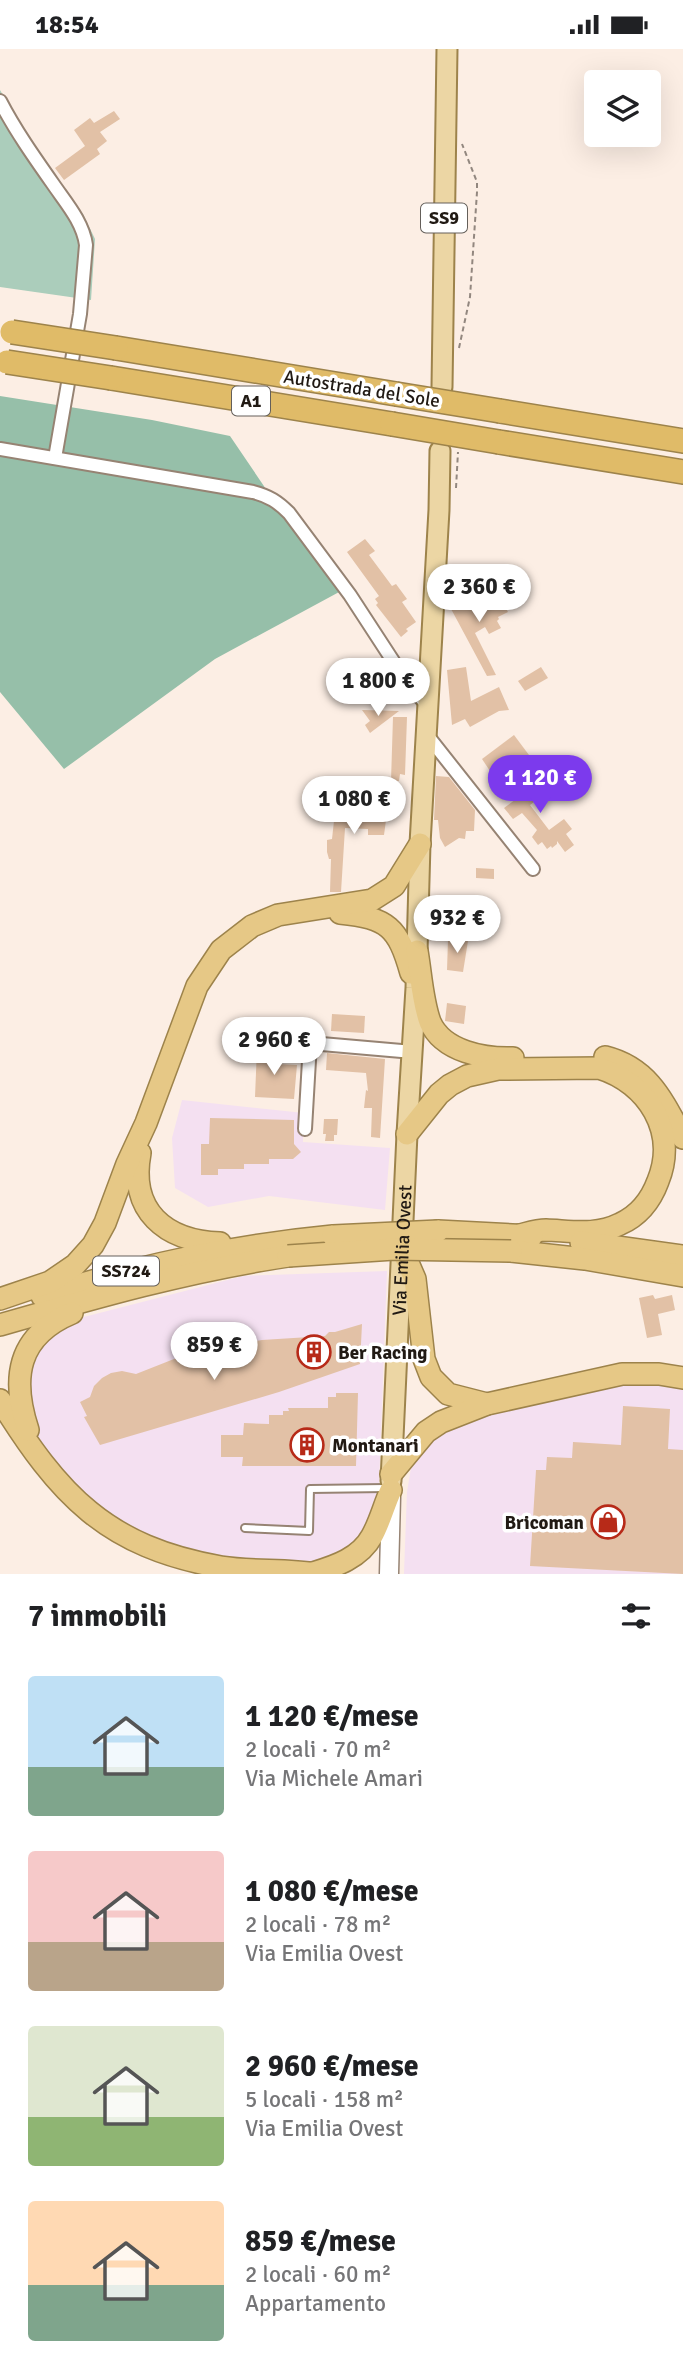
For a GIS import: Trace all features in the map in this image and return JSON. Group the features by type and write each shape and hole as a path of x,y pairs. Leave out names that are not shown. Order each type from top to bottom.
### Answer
{"highway":[{"name":"Autostrada del Sole","path":"6,331 683,441"},
{"name":"Autostrada del Sole","path":"4,362 683,472"},
{"path":"0,1299 50,1282 84,1256 105,1223 197,986 213,960 230,941 252,926 278,915 358,904 384,894 402,875 420,844"},
{"path":"306,910 362,915 377,919 390,927 401,941 416,988"},
{"path":"417,951 431,1025 442,1038 455,1047 476,1054 506,1058 588,1056 617,1060 634,1069 654,1088 683,1137"},
{"path":"407,1134 439,1094 450,1085 467,1076 498,1069 599,1068 619,1076 637,1089 659,1120 665,1146 660,1178 648,1200 636,1214 606,1230 577,1233 544,1230 514,1240"},
{"path":"146,1123 137,1170 142,1199 154,1218 175,1235 189,1240 254,1244"},
{"name":"SS724","path":"0,1307 142,1266 254,1244 288,1248 394,1249 514,1240 621,1246 683,1257"},
{"name":"SS724","path":"514,1240 586,1259 683,1276"},
{"name":"SS724","path":"0,1325 148,1282 288,1248"},
{"path":"402,1249 415,1279 425,1359 431,1377 448,1394 488,1404"},
{"path":"33,1449 21,1411 18,1391 22,1360 29,1347 41,1331 58,1319 113,1300 148,1282"},
{"path":"0,1400 19,1432 48,1471 81,1506 109,1527 131,1539 189,1560 264,1572 315,1574 349,1560 362,1550 373,1535 391,1484 426,1432 441,1422 488,1404 622,1374 659,1374 683,1378"}],"main road":[{"name":"SS9","path":"442,387 447,49"},
{"name":"Via Emilia Ovest","path":"389,1574 407,1134 416,988 420,844 439,510 449,452"}],"street":[{"path":"0,101 81,227 86,245 80,314 55,458"},
{"path":"0,449 253,492 278,502 350,595 408,684 429,707"},
{"path":"427,735 533,869"},
{"path":"305,1129 310,1043 412,1052"}],"lane":[{"path":"245,1528 309,1531 310,1489 391,1484"}],"path":[{"path":"459,349 470,297 477,192 477,182 461,137"},
{"path":"449,452 457,484 453,497"}],"shaded area":[{"path":"182,1100 304,1113 303,1142 390,1148 385,1210 269,1196 208,1207 175,1188 172,1138"},
{"path":"387,1271 378,1511 371,1533 335,1560 284,1563 239,1561 194,1553 143,1533 99,1510 62,1475 34,1430 27,1369 42,1341 80,1318 243,1276"},
{"path":"628,1380 683,1385 683,1574 404,1574 407,1492 411,1468 421,1448 432,1436 482,1416 550,1397"}],"green space":[{"path":"0,90 46,169 83,214 95,239 91,300 0,287"},
{"path":"0,396 152,420 230,436 341,591 215,659 64,769 0,692"}],"building":[{"path":"114,111 120,119 100,132 107,141 97,149 100,154 64,180 55,168 85,146 74,130 90,118 94,123"},
{"path":"365,539 375,551 369,555 392,586 396,584 407,599 402,602 416,622 406,629 408,631 401,637 376,605 378,603 375,599 379,596 347,552"},
{"path":"487,592 495,607 503,603 508,612 498,617 501,628 489,634 485,627 475,633 496,675 487,676 450,607 458,602 460,607"},
{"path":"466,667 471,701 499,687 509,710 499,711 470,727 465,719 452,725 447,670"},
{"path":"541,667 548,678 525,691 518,681"},
{"path":"379,670 393,689 380,698 366,679"},
{"path":"362,710 399,711 370,733 365,725 370,721"},
{"path":"393,717 407,717 405,775 400,774 399,781 391,781"},
{"path":"514,735 529,755 496,780 482,759"},
{"path":"540,770 553,788 530,805 549,830 564,819 572,829 566,834 574,845 565,852 557,841 552,848 551,846 547,849 542,842 538,845 532,837 537,830 522,813 513,819 504,808 535,785 530,778"},
{"path":"436,776 449,777 475,810 474,831 466,831 465,839 459,838 445,847 440,838 438,820 434,820"},
{"path":"371,797 389,798 384,835 368,835 368,829 345,828 341,892 330,892 331,859 327,852 327,840 332,839 334,821 343,822 343,818 350,819 359,812 370,813"},
{"path":"476,868 494,869 494,879 476,878"},
{"path":"437,925 447,925 446,940 436,940"},
{"path":"448,940 468,941 463,972 447,970"},
{"path":"447,1003 466,1006 464,1024 445,1021"},
{"path":"332,1014 365,1016 364,1033 331,1031"},
{"path":"257,1048 276,1049 276,1064 297,1065 294,1099 255,1097"},
{"path":"327,1053 385,1059 380,1138 371,1137 372,1108 364,1108 366,1090 368,1091 366,1073 326,1070"},
{"path":"210,1118 294,1120 294,1144 301,1152 293,1159 269,1159 269,1164 244,1164 244,1169 218,1169 218,1175 201,1175 201,1144 209,1144"},
{"path":"324,1119 338,1119 334,1141 325,1141"},
{"path":"653,1295 655,1299 672,1295 675,1310 658,1314 662,1335 647,1338 639,1298"},
{"path":"362,1324 360,1364 279,1392 100,1445 84,1417 87,1416 80,1402 90,1397 94,1386 111,1373 122,1371 136,1374 174,1359 224,1346 262,1340 325,1336 329,1332"},
{"name":"Montanari","path":"336,1393 358,1393 356,1466 242,1466 243,1457 221,1457 221,1435 243,1435 244,1423 269,1424 269,1415 283,1415 283,1411 289,1411 288,1408 328,1408 328,1397 336,1397"},
{"name":"Bricoman","path":"623,1406 670,1409 668,1449 683,1450 683,1574 530,1566 536,1470 546,1470 547,1457 572,1458 573,1442 621,1445"}],"place":[{"name":"Ber Racing","path":"314,1352"},
{"name":"Montanari","path":"307,1445"},
{"name":"Bricoman","path":"608,1522"}]}
